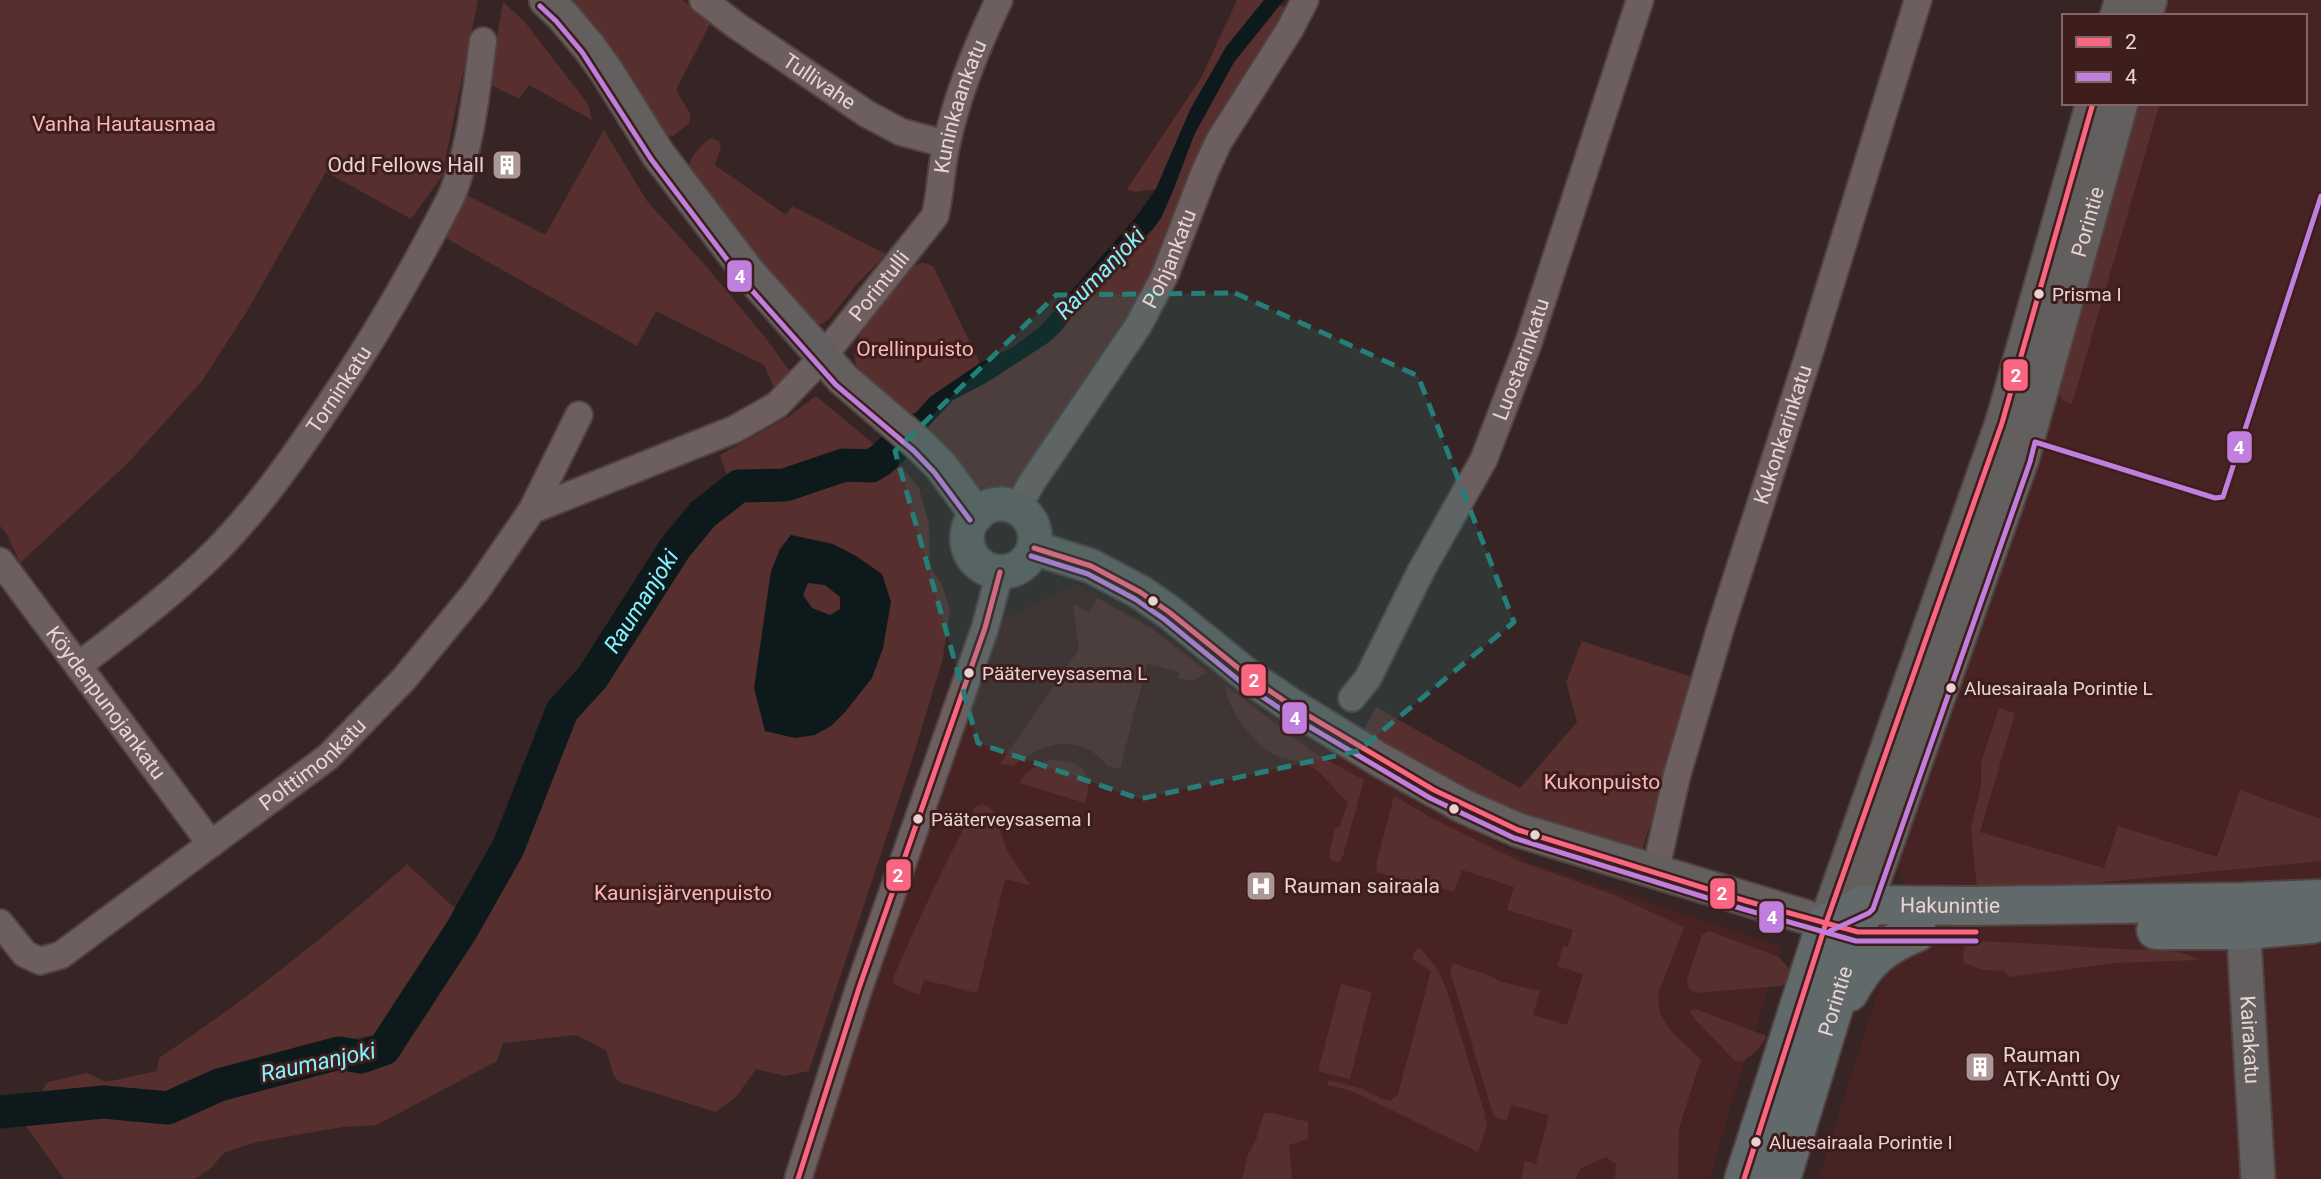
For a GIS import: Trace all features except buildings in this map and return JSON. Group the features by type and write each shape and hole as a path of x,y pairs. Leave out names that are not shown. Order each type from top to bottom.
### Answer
{"highway":[{"name":"Hakunintie","path":"2243,916 2321,899"},
{"name":"Hakunintie","path":"1849,920 2243,916 2321,923"},
{"path":"1833,986 1919,919"},
{"name":"Porintie","path":"1744,1179 1833,986 1849,920"},
{"name":"Porintie","path":"1781,1179 1804,1046"}],"main road":[{"path":"546,0 562,15 607,72 657,154 748,272 822,358 941,466 977,515"},
{"name":"Porintie","path":"1849,920 2002,423 2091,105"},
{"name":"Porintie","path":"1849,920 2022,459 2120,105"},
{"path":"995,505 1009,505 1017,509 1030,521 1035,536 1034,548 1022,565 1000,572 976,562 970,552 967,534 977,515 995,505"},
{"path":"1034,548 1091,566 1140,592 1248,676 1292,706 1380,760 1465,807 1518,831 1655,873 1849,920"},
{"name":"Kairakatu","path":"2243,916 2258,1179"}],"street":[{"name":"Tullivahe","path":"703,0 867,114 901,132 946,144"},
{"name":"Kuninkaankatu","path":"935,216 941,193 946,144 976,48 999,0"},
{"name":"Pohjankatu","path":"1017,509 1032,482 1139,326 1165,275 1219,141 1306,0"},
{"name":"Luostarinkatu","path":"1352,698 1368,678 1421,571 1484,459 1528,344 1640,0"},
{"name":"Kukonkarinkatu","path":"1655,873 1677,775 1718,636 1810,351 1918,0"},
{"name":"Torninkatu","path":"78,666 168,596 217,549 260,501 353,370 386,317 452,195 469,135 483,41"},
{"name":"Porintulli","path":"822,358 935,216"},
{"path":"532,510 736,429 777,405 822,358"},
{"name":"Polttimonkatu","path":"0,923 25,954 40,961 61,955 328,757 404,679 477,590 532,510 579,415"},
{"name":"Köydenpunojankatu","path":"0,561 211,844"},
{"path":"798,1179 859,988 985,628 1000,572"}],"highlighted area":[{"path":"1235,293 1418,376 1514,622 1358,751 1140,799 978,743 895,451 1056,295"}],"shaded area":[{"path":"2157,0 2321,0 2321,1179 1818,1179 1873,1007 1913,898 1893,859 2128,105 2307,105 2307,14 2154,14"},
{"name":"Rauman sairaala","path":"1076,584 1152,627 1284,725 1532,863 1782,947 1710,1179 805,1179 985,628"}],"green space":[{"name":"Vanha Hautausmaa","path":"0,0 478,0 442,176 411,219 326,172 249,308 202,381 127,464 20,563 7,534 0,526"},
{"path":"568,0 682,0 712,20 676,90 691,115 689,123 673,136 664,135"},
{"path":"1237,0 1264,0 1226,47 1190,110 1156,189 1134,192 1127,189 1201,78"},
{"path":"503,2 524,21 588,104 592,120 529,85 519,99 489,84"},
{"name":"Orellinpuisto","path":"1279,5 1287,8 1145,297 1028,468 1009,490 993,496 984,491 929,430 857,371 854,353 862,328 912,267 925,263 933,266 980,363 986,383 1049,342 1061,331 1091,290 1161,218 1194,135 1234,62"},
{"path":"2128,105 2159,105 2072,404 2064,401 2052,384"},
{"path":"604,130 647,201 706,266 794,377 777,394 764,365 656,311 637,346 444,237 465,194 545,235"},
{"path":"712,138 719,141 721,147 715,165 786,215 792,206 886,254 822,324 809,321 689,172 690,162 696,152"},
{"name":"Kaunisjärvenpuisto","path":"816,396 902,467 919,488 929,524 930,567 942,585 950,610 943,658 913,757 809,1071 785,1076 756,1069 736,1097 716,1112 619,1082 614,1076 606,1050 576,1035 503,1043 497,1061 377,1125 343,1127 256,1142 224,1153 211,1168 195,1179 64,1179 22,1121 128,1108 172,1116 224,1089 299,1079 327,1061 361,1070 381,1064 414,1021 499,879 563,724 601,675 700,527 744,497 726,473 720,455 788,417"},
{"path":"1097,598 1151,628 1207,672 1194,681 1178,678 1180,672 1147,664 1120,769 1107,766 1097,755 1074,744 1049,746 1013,766 1000,764 1079,649 1073,604 1089,612"},
{"name":"Kukonpuisto","path":"1582,641 1695,678 1642,851 1506,810 1362,733 1376,707 1520,788 1577,722 1566,682"},
{"path":"1225,685 1313,752 1364,780 1339,863 1331,860 1329,854 1335,828 1340,826 1348,802 1315,769 1305,763 1273,754 1257,742 1230,704"},
{"path":"1999,708 2015,713 1980,832 2104,868 2118,826 2217,857 2240,790 2321,819 2321,861 2032,889 1977,889 1971,828 1981,786 1981,762"},
{"path":"1051,760 1070,763 1083,770 1088,783 1085,803 1019,783 1029,771"},
{"path":"1394,796 1521,862 1612,894 1684,927 1658,994 1660,1014 1671,1031 1701,1060 1679,1128 1678,1179 1615,1179 1616,1164 1606,1157 1581,1168 1575,1179 1521,1179 1525,1161 1536,1164 1549,1115 1511,1105 1507,1121 1493,1114 1450,971 1455,964 1502,982 1540,991 1533,1015 1567,1025 1583,974 1557,966 1563,946 1568,947 1573,930 1507,910 1514,887 1462,870 1454,891 1416,884 1377,872 1376,864"},
{"path":"984,804 993,811 1008,853 1030,885 1005,879 977,993 924,980 919,995 895,985 893,978 965,827 976,806"},
{"path":"407,864 461,914 425,976 384,1034 332,1042 241,1067 164,1097 99,1093 38,1097 48,1082 87,1073 106,1082 157,1071 159,1058 286,965 348,916"},
{"path":"1709,931 1779,957 1791,971 1787,983 1781,986 1694,993 1688,988 1687,979 1702,935"},
{"path":"1967,941 2161,950 2200,960 2116,963 2009,977 2004,971 1984,970 1964,963 1963,953"},
{"path":"1420,948 1438,970 1447,991 1484,1111 1487,1126 1478,1152 1352,1091 1327,1085 1329,1080 1360,1088 1391,1101 1398,1094 1431,971 1412,959 1414,952"},
{"path":"1341,984 1372,992 1350,1079 1318,1071"},
{"path":"1693,1009 1767,1036 1752,1054 1740,1062 1735,1061 1693,1017 1690,1012"},
{"path":"1264,1113 1308,1122 1308,1139 1289,1145 1292,1179 1242,1179 1248,1154 1256,1140"}],"water":[{"path":"1264,0 1284,0 1234,62 1194,135 1173,191 1161,218 1152,230 1091,290 1061,331 1049,342 986,383 953,400 897,456 881,460 891,440 930,397 980,363 1013,347 1040,327 1136,217 1156,189 1190,110 1226,47"},
{"path":"791,535 833,544 882,574 891,602 883,648 872,678 831,726 815,735 795,738 765,731 754,688 771,571 780,549","holes":["808,583 825,585 840,597 840,609 830,615 812,608 803,595"]}],"waterway":[{"name":"Raumanjoki","path":"0,1112 103,1102 168,1108 219,1085 339,1053 361,1057 384,1049 461,931 508,848 562,711 592,678 675,548 703,514 739,486 785,485 844,465 871,466 912,430"}],"transit line":[{"name":"4","path":"540,6 582,52 651,159 741,278 836,385 914,451 934,472 970,520"},
{"name":"2","path":"1744,1179 1826,923 2002,423 2092,105"},
{"name":"4","path":"1830,931 1873,909 2035,442 2215,498 2223,497 2321,196"},
{"name":"2","path":"1034,548 1091,566 1140,592 1248,676 1292,706 1434,790 1518,830 1746,901 1858,932 1976,932"},
{"name":"4","path":"1031,556 1088,574 1135,599 1164,619 1242,683 1288,714 1430,798 1514,838 1856,941 1976,941"},
{"name":"2","path":"798,1179 859,988 985,628 1000,572"}],"place":[{"name":"Odd Fellows Hall","path":"507,165"},
{"name":"Prisma I","path":"2039,294"},
{"name":"Pääterveysasema L","path":"969,673"},
{"name":"Aluesairaala Porintie L","path":"1951,688"},
{"name":"Pääterveysasema I","path":"918,819"},
{"name":"Rauman sairaala","path":"1261,886"},
{"name":"Rauman ATK-Antti Oy","path":"1980,1067"},
{"name":"Aluesairaala Porintie I","path":"1756,1142"}]}
